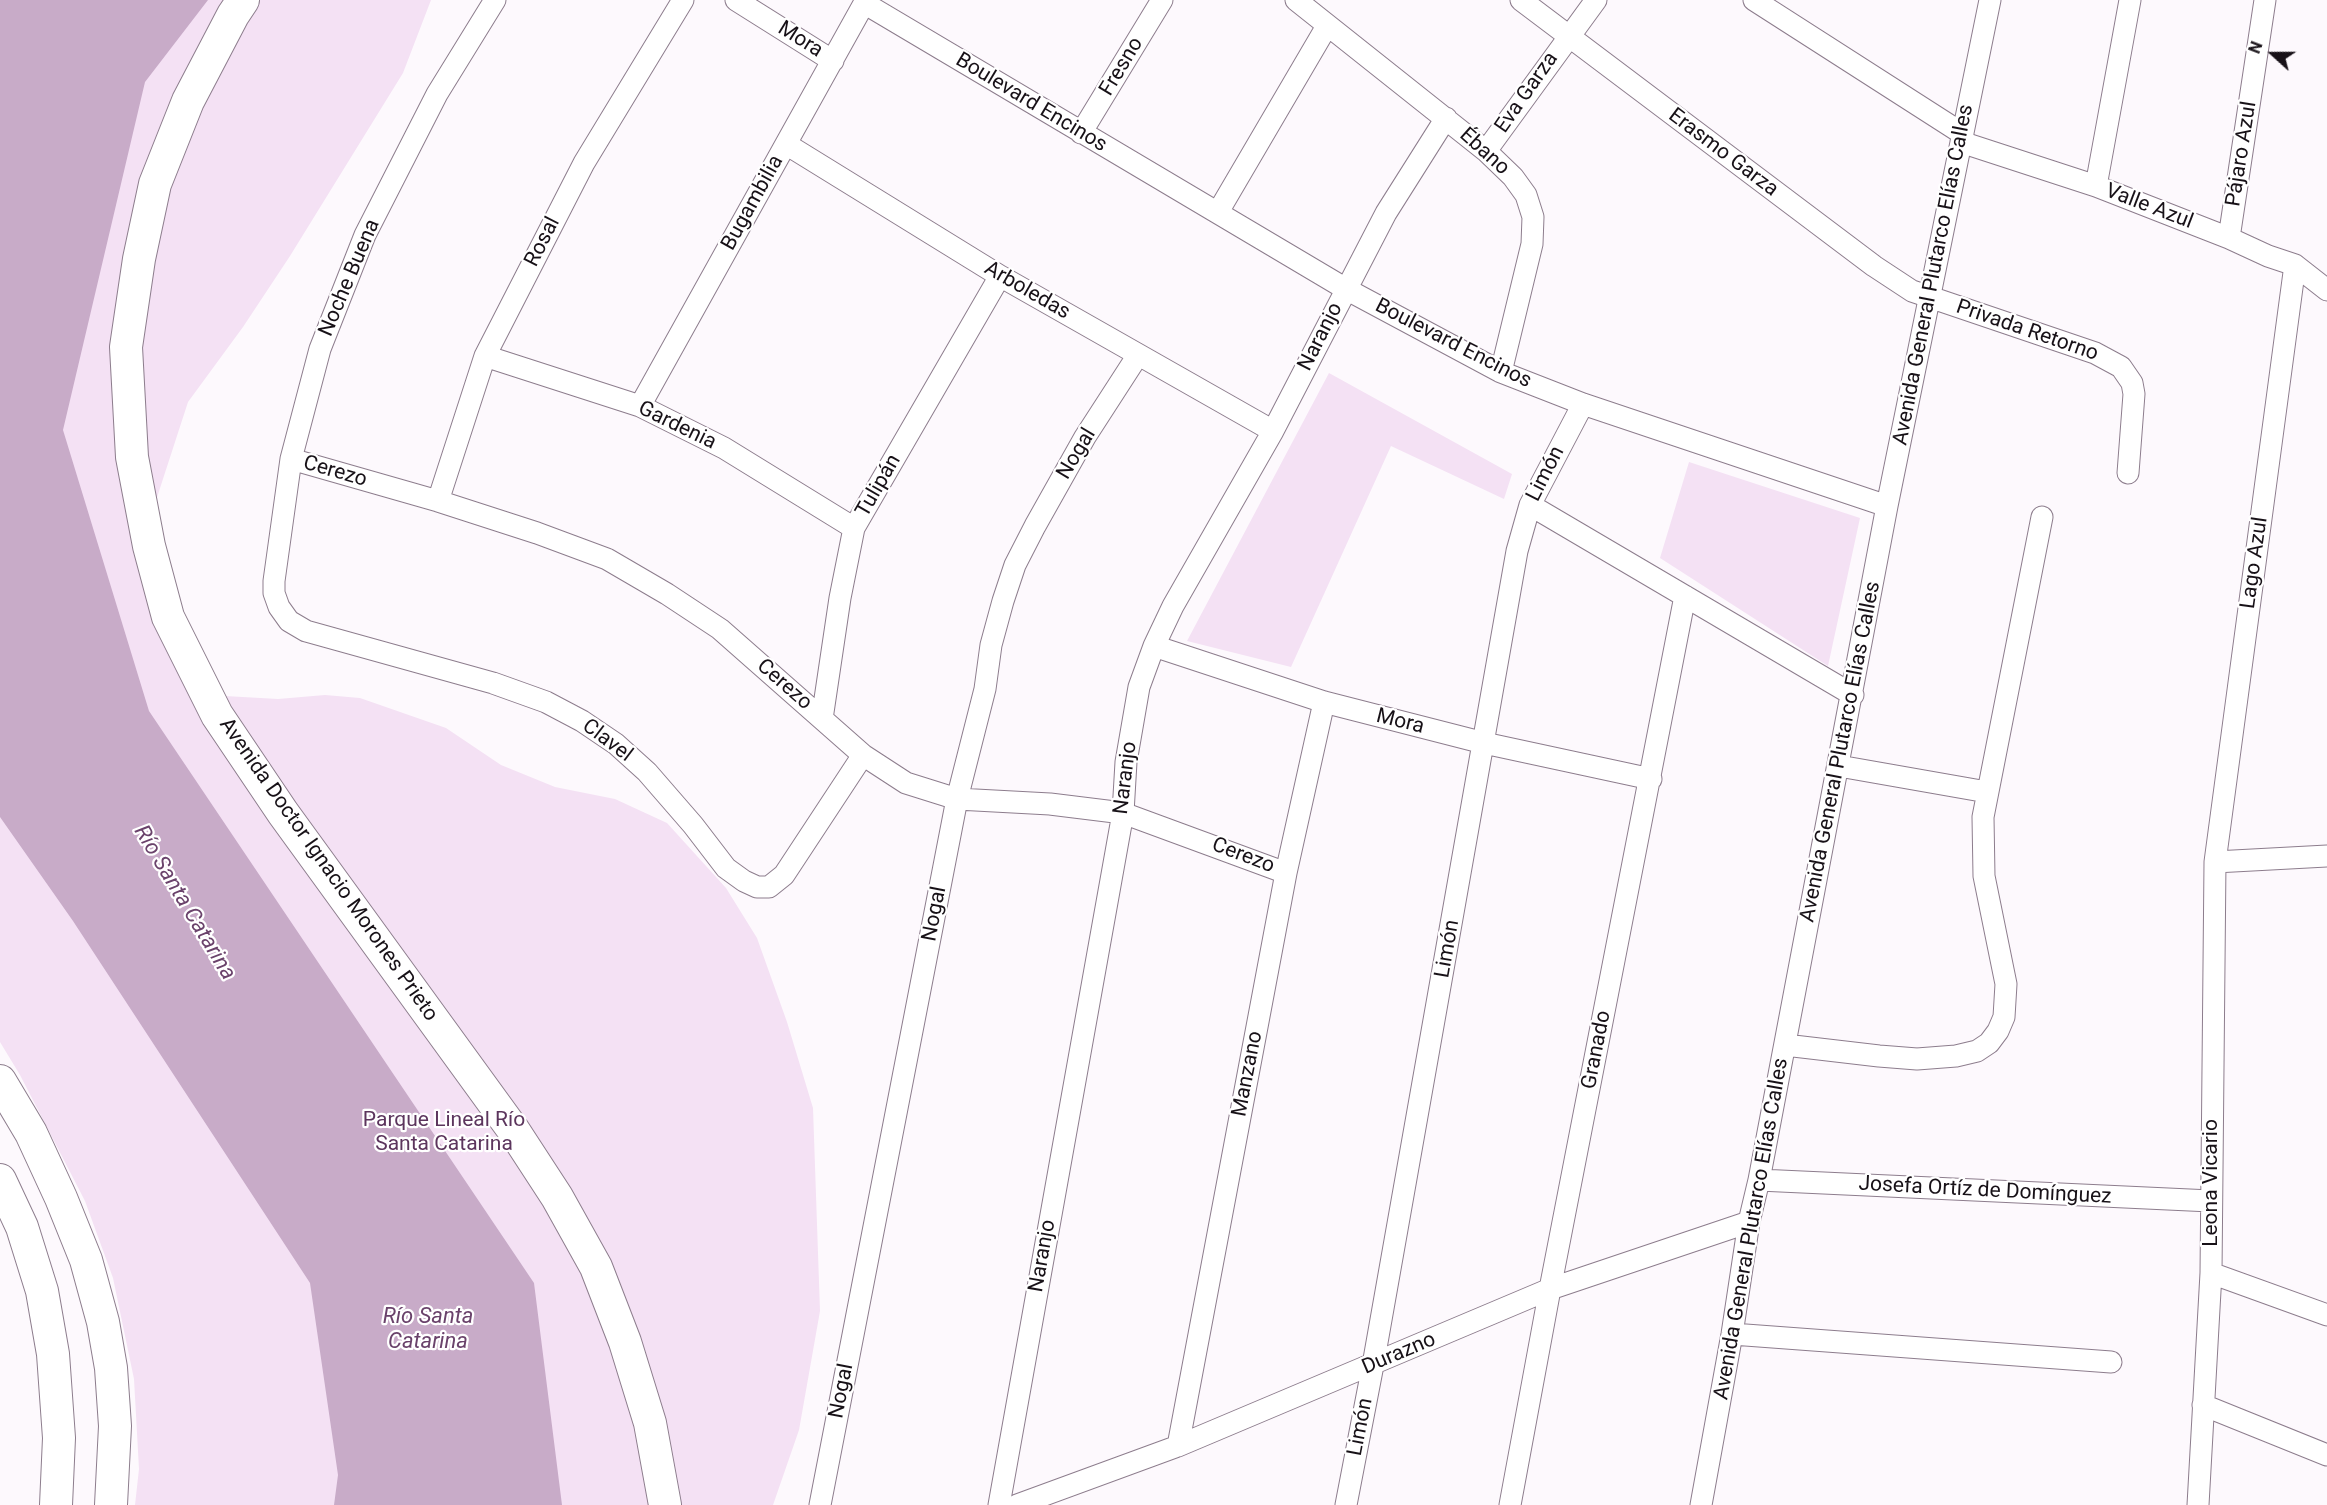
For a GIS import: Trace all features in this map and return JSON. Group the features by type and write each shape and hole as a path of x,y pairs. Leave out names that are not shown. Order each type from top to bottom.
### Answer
{"highway":[{"name":"Avenida Doctor Ignacio Morones Prieto","path":"243,0 188,101 155,184 139,259 126,347 132,457 149,546 168,617 217,715 270,793 514,1131 563,1207 596,1267 625,1342 650,1423 665,1505"},
{"path":"0,1081 31,1133 61,1198 86,1260 97,1302 111,1368 115,1426 111,1505"},
{"path":"0,1180 22,1227 42,1290 53,1354 59,1438 56,1505"}],"street":[{"name":"Noche Buena","path":"274,581 291,459 320,349 365,235 438,94 495,0"},
{"name":"Rosal","path":"438,501 485,356 584,163 683,0"},
{"name":"Mora","path":"736,0 833,61"},
{"name":"Fresno","path":"1081,133 1162,0"},
{"name":"Ébano","path":"1296,0 1486,151 1513,177 1526,195 1533,217 1532,244 1501,372"},
{"name":"Erasmo Garza","path":"1521,0 1874,266 1912,291 1930,298"},
{"name":"Eva Garza","path":"1486,151 1568,35 1596,0"},
{"name":"Valle Azul","path":"1754,0 1962,138 2096,186 2295,265 2327,290"},
{"name":"Avenida General Plutarco Elías Calles","path":"1701,1505 1732,1334 1749,1222 1853,695 1887,506 1990,0"},
{"path":"2096,186 2130,0"},
{"name":"Pájaro Azul","path":"2229,238 2265,0"},
{"name":"Bugambilia","path":"640,406 865,2"},
{"name":"Boulevard Encinos","path":"865,2 1081,133 1346,289 1501,372 1583,404 1887,506"},
{"path":"1218,212 1327,26"},
{"name":"Naranjo","path":"999,1505 1123,813 1126,762 1139,687 1154,646 1211,536 1273,431 1386,213 1446,118"},
{"name":"Arboledas","path":"786,144 1000,276 1273,431"},
{"name":"Lago Azul","path":"2215,862 2295,265"},
{"name":"Tulipán","path":"822,719 838,609 854,528 1000,276"},
{"name":"Privada Retorno","path":"1930,298 2095,353 2121,367 2132,382 2134,394 2128,473"},
{"name":"Nogal","path":"820,1505 957,799 985,689 991,645 1015,565 1085,437 1138,355"},
{"name":"Gardenia","path":"485,356 640,406 724,448 854,528"},
{"name":"Limón","path":"1346,1505 1373,1365 1517,551 1530,505 1583,404"},
{"name":"Cerezo","path":"291,459 438,501 537,533 607,559 667,594 720,629 863,755 906,783 957,799 1050,804 1123,813 1286,873"},
{"path":"1530,505 1853,695"},
{"path":"1785,1045 1850,1054 1917,1059 1956,1056 1977,1051 1989,1043 1998,1031 2004,1017 2006,984 1984,876 1982,845 1987,792 2042,517"},
{"name":"Clavel","path":"274,581 274,593 279,607 289,621 306,631 493,683 546,702 582,721 616,744 647,772 693,825 726,868 756,887 769,887 784,875 863,755"},
{"name":"Granado","path":"1510,1505 1685,596"},
{"name":"Mora","path":"1154,646 1324,702 1484,743 1651,779"},
{"name":"Manzano","path":"1178,1446 1286,873 1324,702"},
{"path":"1839,766 1987,792"},
{"path":"2215,862 2327,856"},
{"name":"Leona Vicario","path":"2198,1505 2211,1273 2215,862"},
{"name":"Josefa Ortíz de Domínguez","path":"1759,1180 2211,1201"},
{"name":"Durazno","path":"1017,1505 1178,1446 1550,1289 1749,1222"},
{"path":"2211,1273 2327,1315"},
{"path":"1732,1334 2111,1362"},
{"path":"2204,1405 2327,1455"}],"green space":[{"name":"Parque Lineal Río Santa Catarina","path":"0,0 431,0 403,73 290,256 243,327 188,402 149,522 156,597 225,696 278,699 325,695 360,698 446,728 501,765 555,787 615,799 667,823 726,888 757,938 787,1022 813,1108 820,1311 799,1430 773,1505 135,1505 139,1469 134,1379 113,1278 85,1201 20,1075 0,1042"},
{"path":"1329,373 1512,474 1504,499 1391,446 1291,667 1187,641"},
{"path":"1689,462 1860,518 1828,666 1660,558"}],"water":[{"name":"Río Santa Catarina","path":"0,0 208,0 145,82 63,430 149,711 534,1283 562,1505 334,1505 338,1475 310,1283 73,921 0,817"}]}
